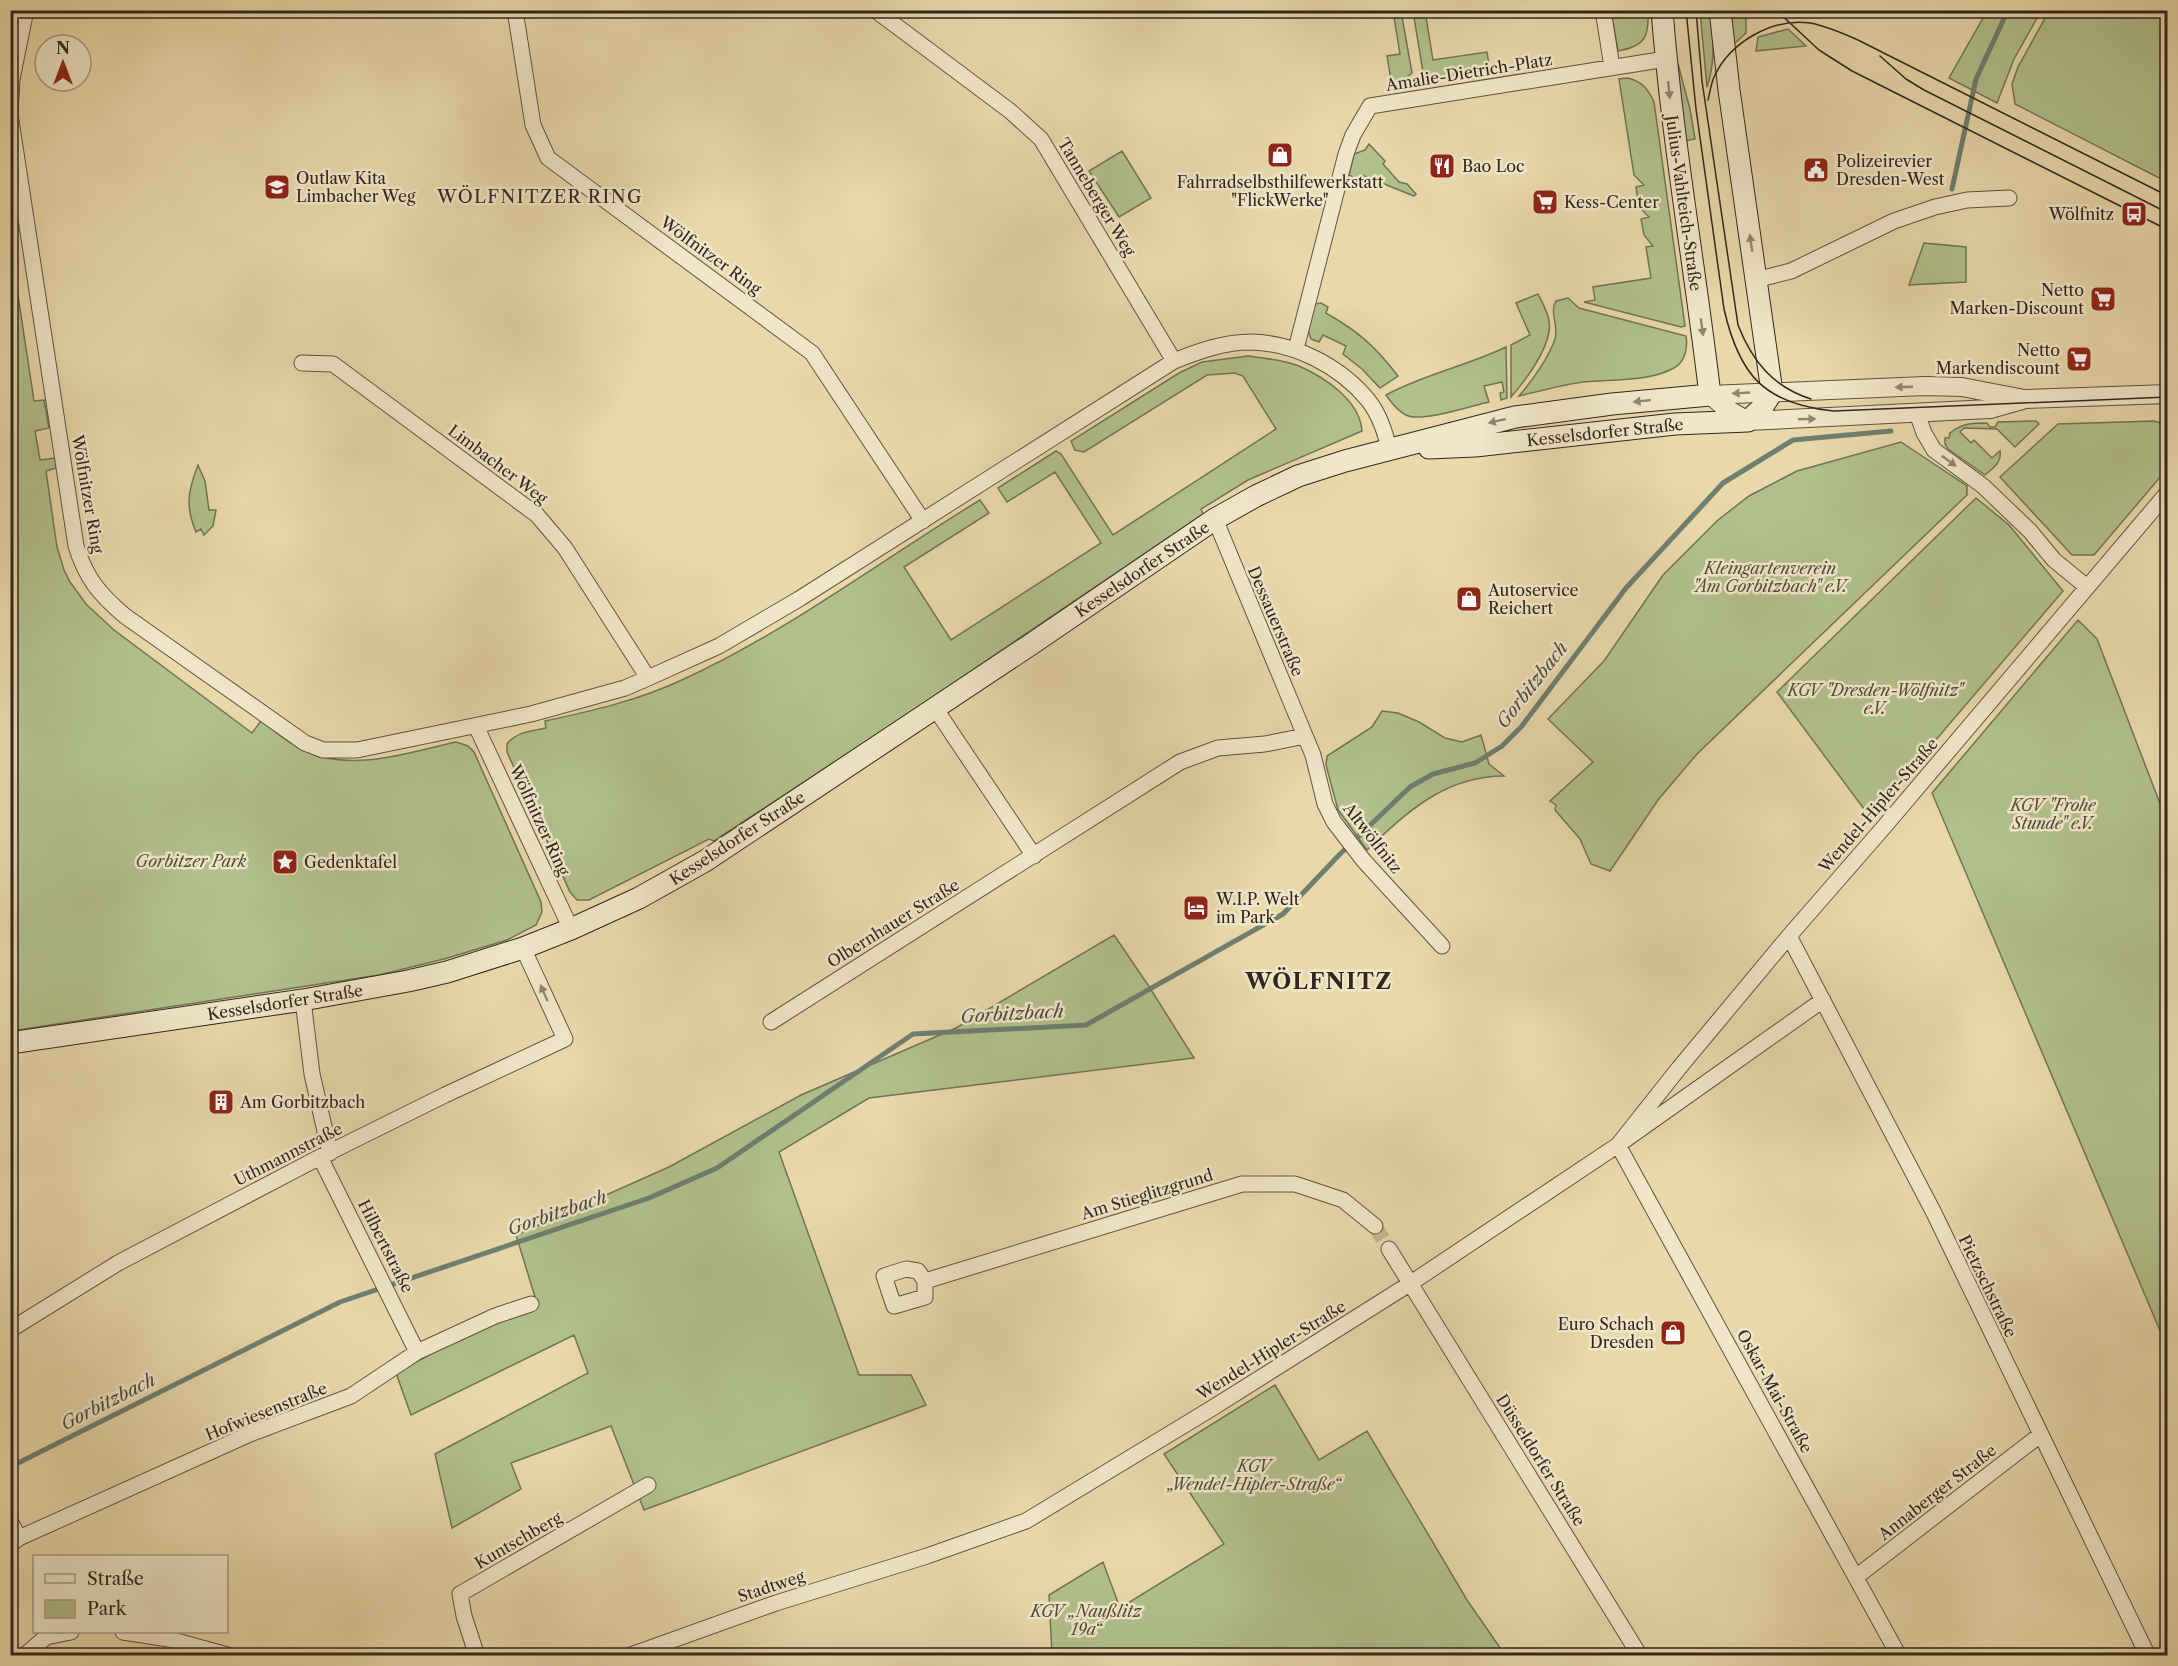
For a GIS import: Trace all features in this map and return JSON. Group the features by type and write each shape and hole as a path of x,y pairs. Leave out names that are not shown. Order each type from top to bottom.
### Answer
{"main road":[{"name":"Julius-Vahlteich-Straße","path":"1662,10 1676,149 1703,331 1710,395"},
{"path":"1720,10 1729,90 1772,392 1762,408 1748,422"},
{"name":"Kesselsdorfer Straße","path":"10,1043 303,1000 447,972 523,948 639,898 705,861 1215,519 1298,476 1345,461 1515,417 1612,404 1710,395"},
{"name":"Kesselsdorfer Straße","path":"1390,451 1475,446 1675,424 1748,422"}],"street":[{"name":"Wölfnitzer Ring","path":"26,10 12,79 10,113 76,546 84,571 103,597 125,616 305,743 323,750 357,750 531,714 625,688 719,646 799,599 1174,361 1198,351 1234,344 1273,344 1296,350 1345,377 1368,401 1383,426 1390,451"},
{"name":"Wölfnitzer Ring","path":"515,10 533,125 548,158 812,353 923,521"},
{"name":"Tanneberger Weg","path":"875,10 1010,111 1041,139 1174,361"},
{"path":"1603,10 1612,67"},
{"name":"Amalie-Dietrich-Platz","path":"1296,350 1346,154 1353,135 1370,106 1666,59"},
{"path":"1756,280 1791,271 1894,221 1935,207 1967,200 2009,198"},
{"name":"Limbacher Weg","path":"302,363 333,364 537,515 565,548 648,678"},
{"name":"Kesselsdorfer Straße","path":"1710,395 1962,387 2024,399 2168,393"},
{"path":"1710,395 1748,422"},
{"name":"Kesselsdorfer Straße","path":"1748,422 1990,409 2024,399"},
{"path":"1917,413 1924,433 1934,450 1983,486 2030,531 2054,560 2086,587"},
{"name":"Wendel-Hipler-Straße","path":"1618,1145 1789,936 2168,492"},
{"name":"Dessauerstraße","path":"1215,519 1305,736"},
{"path":"935,708 1034,856"},
{"name":"Wölfnitzer Ring","path":"476,726 571,929"},
{"name":"Altwölfnitz","path":"1305,736 1324,804 1334,822 1360,855 1442,946"},
{"name":"Olbernhauer Straße","path":"771,1022 1180,762 1218,748 1265,744 1305,736"},
{"name":"Pietzschstraße","path":"1789,936 1934,1213 2148,1656"},
{"name":"Uthmannstraße","path":"10,1330 118,1263 325,1155 445,1095 565,1039 523,948"},
{"name":"Hilbertstraße","path":"303,1000 325,1155 417,1352"},
{"name":"Wendel-Hipler-Straße","path":"927,1556 1026,1521 1057,1503 1411,1283 1618,1145 1823,1000"},
{"name":"Oskar-Mai-Straße","path":"1618,1145 1899,1656"},
{"name":"Am Stieglitzgrund","path":"925,1281 1242,1184 1295,1184 1343,1200 1375,1226"},
{"path":"1389,1249 1411,1283"},
{"name":"Düsseldorfer Straße","path":"1411,1283 1640,1656"},
{"name":"Hofwiesenstraße","path":"15,1541 250,1434 351,1396 417,1352 495,1316 531,1305"},
{"name":"Annaberger Straße","path":"1856,1578 2040,1435"},
{"name":"Kuntschberg","path":"477,1656 464,1616 460,1594 648,1485"},
{"path":"10,1521 15,1541"},
{"name":"Stadtweg","path":"628,1656 776,1603 927,1556"},
{"path":"24,1656 46,1637 66,1633"},
{"path":"130,1633 169,1639 228,1655"}],"green space":[{"path":"1393,11 1401,11 1412,73 1407,77 1407,84 1392,86 1387,56 1400,54"},
{"path":"1413,11 1425,11 1433,60 1487,52 1490,70 1431,79 1429,73 1423,72"},
{"path":"1611,11 1648,11 1648,27 1640,43 1618,51"},
{"path":"1700,11 1711,11 1713,58 1707,87"},
{"path":"1730,11 1746,11 1746,33 1733,45"},
{"path":"1987,11 2041,11 2014,59 1997,103 1949,78"},
{"path":"2049,11 2167,11 2167,182 2015,104 2012,84 2018,67"},
{"path":"1788,29 1806,46 1756,51 1758,37"},
{"path":"1678,64 1695,139 1684,141 1674,65"},
{"path":"1627,78 1644,86 1654,102 1685,326 1681,327 1584,302 1595,300 1593,287 1651,278 1646,247 1653,246 1644,235 1641,219 1649,217 1639,207 1636,187 1644,185 1634,175 1619,79"},
{"path":"1369,144 1385,161 1383,164 1399,182 1407,184 1416,194 1414,196 1362,175 1360,182 1349,175 1354,154 1365,150"},
{"path":"1122,151 1151,198 1119,217 1089,171"},
{"name":"Gorbitzer Park","path":"10,243 34,401 44,400 49,428 35,431 40,460 55,458 56,468 46,471 57,547 70,582 86,604 114,630 252,733 261,721 303,750 322,757 341,760 379,759 456,742 468,746 474,752 541,902 542,912 536,925 507,940 379,975 11,1031"},
{"path":"1924,243 1966,247 1966,282 1909,285"},
{"path":"1538,294 1548,318 1547,340 1531,372 1511,397 1511,345 1530,335 1516,303"},
{"path":"1568,298 1579,308 1686,336 1687,345 1683,358 1674,368 1653,376 1583,382 1519,396 1540,369 1555,339 1553,310 1556,301"},
{"path":"1321,303 1328,307 1326,313 1366,340 1398,376 1380,388 1362,369 1343,354 1346,346 1323,335 1319,342 1311,339 1308,330 1315,304"},
{"path":"1506,347 1507,398 1501,400 1500,393 1504,392 1502,382 1484,386 1489,402 1446,413 1413,417 1400,411 1386,395 1415,381"},
{"path":"1248,356 1293,364 1320,377 1348,400 1360,420 1362,431 1248,480 1201,509 1203,514 888,727 714,841 709,839 589,900 577,900 570,892 507,752 507,744 511,740 524,733 546,728 545,721 633,699 684,679 722,660 760,640 980,500 989,513 904,567 951,640 1101,543 1055,472 1007,502 998,488 1056,451 1061,454 1113,535 1276,429 1243,376 1235,373 1207,375 1084,452 1075,450 1071,441 1179,373 1202,362"},
{"path":"2036,421 2039,424 2015,447 1997,429 1964,428 1960,432 1971,443 1974,440 1992,458 2000,451 1998,462 1985,475 1948,449 1945,444 1945,438 1949,438 1950,433 1968,424 1987,423 1990,427 1995,427 1998,422"},
{"path":"2154,421 2164,424 2167,433 2167,469 2094,555 2072,555 2000,477 2058,424"},
{"name":"Kleingartenverein \"Am Gorbitzbach\" e.V.","path":"1901,442 1967,486 1967,495 1697,754 1658,800 1610,871 1591,864 1580,839 1555,810 1556,805 1550,801 1593,762 1548,719 1604,661 1663,575 1718,520 1749,496 1797,471"},
{"path":"198,465 205,481 209,510 216,510 213,526 204,535 201,529 196,532 189,506 190,491"},
{"name":"KGV \"Dresden-Wölfnitz\" e.V.","path":"1976,498 2009,525 2063,591 1870,817 1777,692"},
{"name":"KGV \"Frohe Stunde\" e.V.","path":"2078,620 2097,639 2167,822 2167,1347 1932,793"},
{"path":"1382,711 1398,713 1419,722 1445,738 1462,742 1481,735 1489,764 1504,776 1463,782 1445,789 1412,810 1367,850 1338,810 1326,765 1327,756 1372,727"},
{"path":"1114,935 1194,1058 869,1098 779,1152 859,1375 911,1375 926,1405 644,1510 611,1426 511,1463 521,1489 452,1528 435,1454 588,1373 574,1335 411,1415 396,1373 535,1297 516,1235 669,1167 801,1095 956,1028"},
{"path":"1275,1385 1319,1460 1367,1431 1467,1600 1505,1655 1052,1655 1049,1595 1103,1562 1120,1608 1224,1544 1164,1454"}],"waterway":[{"name":"Gorbitzbach","path":"1952,189 1976,79 2008,10"},
{"name":"Gorbitzbach","path":"10,1467 340,1302 649,1198 717,1168 913,1034 1086,1025 1283,914 1340,854 1410,787 1433,774 1475,763 1502,746 1521,727 1626,588 1723,483 1793,440 1891,431"}],"tunnel":[{"path":"1375,1226 1389,1249"}],"tram line":[{"path":"1686,10 1696,109 1724,309 1738,352 1758,382 1772,393 1789,401 1834,411 2168,397"},
{"path":"1696,10 1702,81 1738,325 1750,350 1766,371 1786,387 1811,399"},
{"path":"1776,10 1819,50 1852,71 2168,230"},
{"path":"1708,100 1713,80 1721,64 1741,43 1781,24 1796,22 1816,24 1858,40 2168,196"},
{"path":"1880,56 1906,79 1924,90 2168,213"}],"place":[{"name":"Fahrradselbsthilfewerkstatt \"FlickWerke\"","path":"1280,155"},
{"name":"Bao Loc","path":"1442,166"},
{"name":"Polizeirevier Dresden-West","path":"1816,170"},
{"name":"Outlaw Kita Limbacher Weg","path":"277,187"},
{"name":"Kess-Center","path":"1545,202"},
{"name":"Wölfnitz","path":"2134,214"},
{"name":"Netto Marken-Discount","path":"2103,299"},
{"name":"Netto Markendiscount","path":"2079,359"},
{"name":"Autoservice Reichert","path":"1469,599"},
{"name":"Gedenktafel","path":"285,862"},
{"name":"W.I.P. Welt im Park","path":"1196,908"},
{"name":"Am Gorbitzbach","path":"221,1102"},
{"name":"Euro Schach Dresden","path":"1673,1333"}],"district":[{"name":"WÖLFNITZER RING","path":"540,197"},
{"name":"WÖLFNITZ","path":"1319,981"}],"park label":[{"name":"KGV „Wendel-Hipler-Straße“","path":"1254,1475"},
{"name":"KGV „Naußlitz 19a“","path":"1086,1620"}]}
